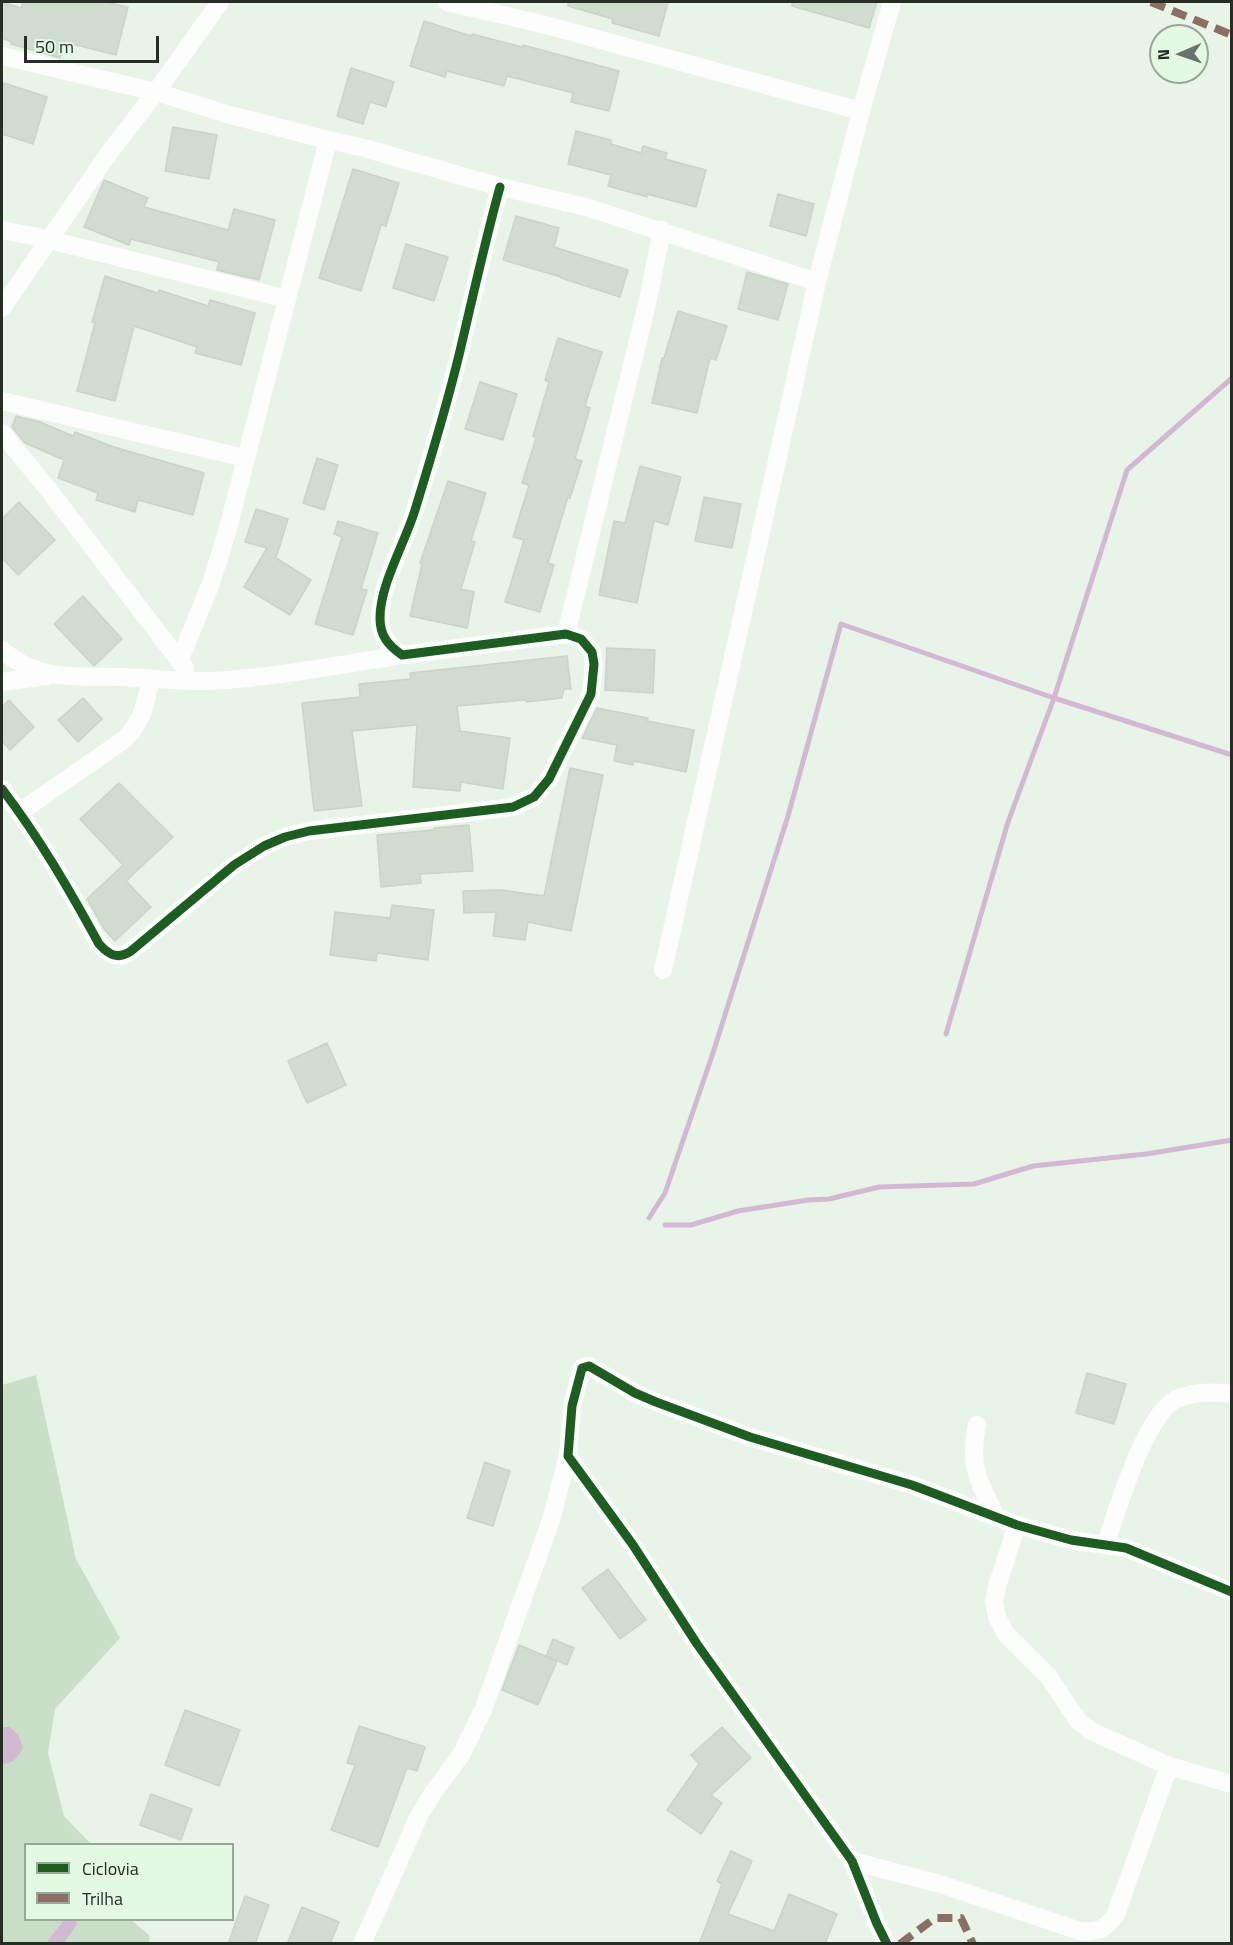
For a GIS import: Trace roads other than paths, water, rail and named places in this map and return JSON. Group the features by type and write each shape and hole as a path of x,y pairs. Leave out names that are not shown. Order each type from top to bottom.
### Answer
{"street":[{"path":"2,308 109,153 220,2"},
{"path":"447,2 546,25 861,111"},
{"path":"663,970 817,282 892,2"},
{"path":"2,57 156,92 230,115 364,148 500,187 586,207 817,282"},
{"path":"179,661 210,586 226,536 328,140"},
{"path":"402,655 392,648 381,634 382,598 418,502 459,353 481,255 500,187"},
{"path":"2,230 287,298"},
{"path":"566,634 647,304 662,230"},
{"path":"2,401 245,458"},
{"path":"2,433 195,680"},
{"path":"2,682 51,675 195,680 251,677 566,634 581,639 592,652 594,664 591,694 549,779 534,797 513,807 309,831 285,837 264,846 234,865 124,956 107,953 99,944 53,861 2,789"},
{"path":"2,650 22,664 51,675"},
{"path":"20,813 125,739 136,727 143,714 151,679"},
{"path":"362,1944 418,1818 461,1755 483,1710 551,1520 568,1456 569,1426 576,1385 582,1368 590,1366 635,1393 750,1437 912,1485 1017,1525 1071,1540 1126,1548 1232,1592"},
{"path":"1105,1545 1137,1456 1159,1414 1175,1400 1199,1392 1232,1394"},
{"path":"977,1425 973,1457 976,1474 996,1517"},
{"path":"568,1456 633,1545 703,1654 852,1862 887,1944"},
{"path":"1017,1525 998,1582 994,1601 997,1617 1005,1633 1049,1677 1078,1721 1091,1731 1169,1766 1232,1784"},
{"path":"852,1862 940,1884 1080,1931 1094,1932 1108,1926 1116,1914 1169,1766"}],"waterway":[{"path":"946,1034 1008,822 1054,698 1127,470 1232,378"},
{"path":"649,1218 665,1193 712,1056 788,816 841,624 1054,698 1232,755"},
{"path":"665,1225 691,1225 738,1211 829,1199 879,1187 974,1184 1033,1166 1146,1154 1232,1140"}]}
